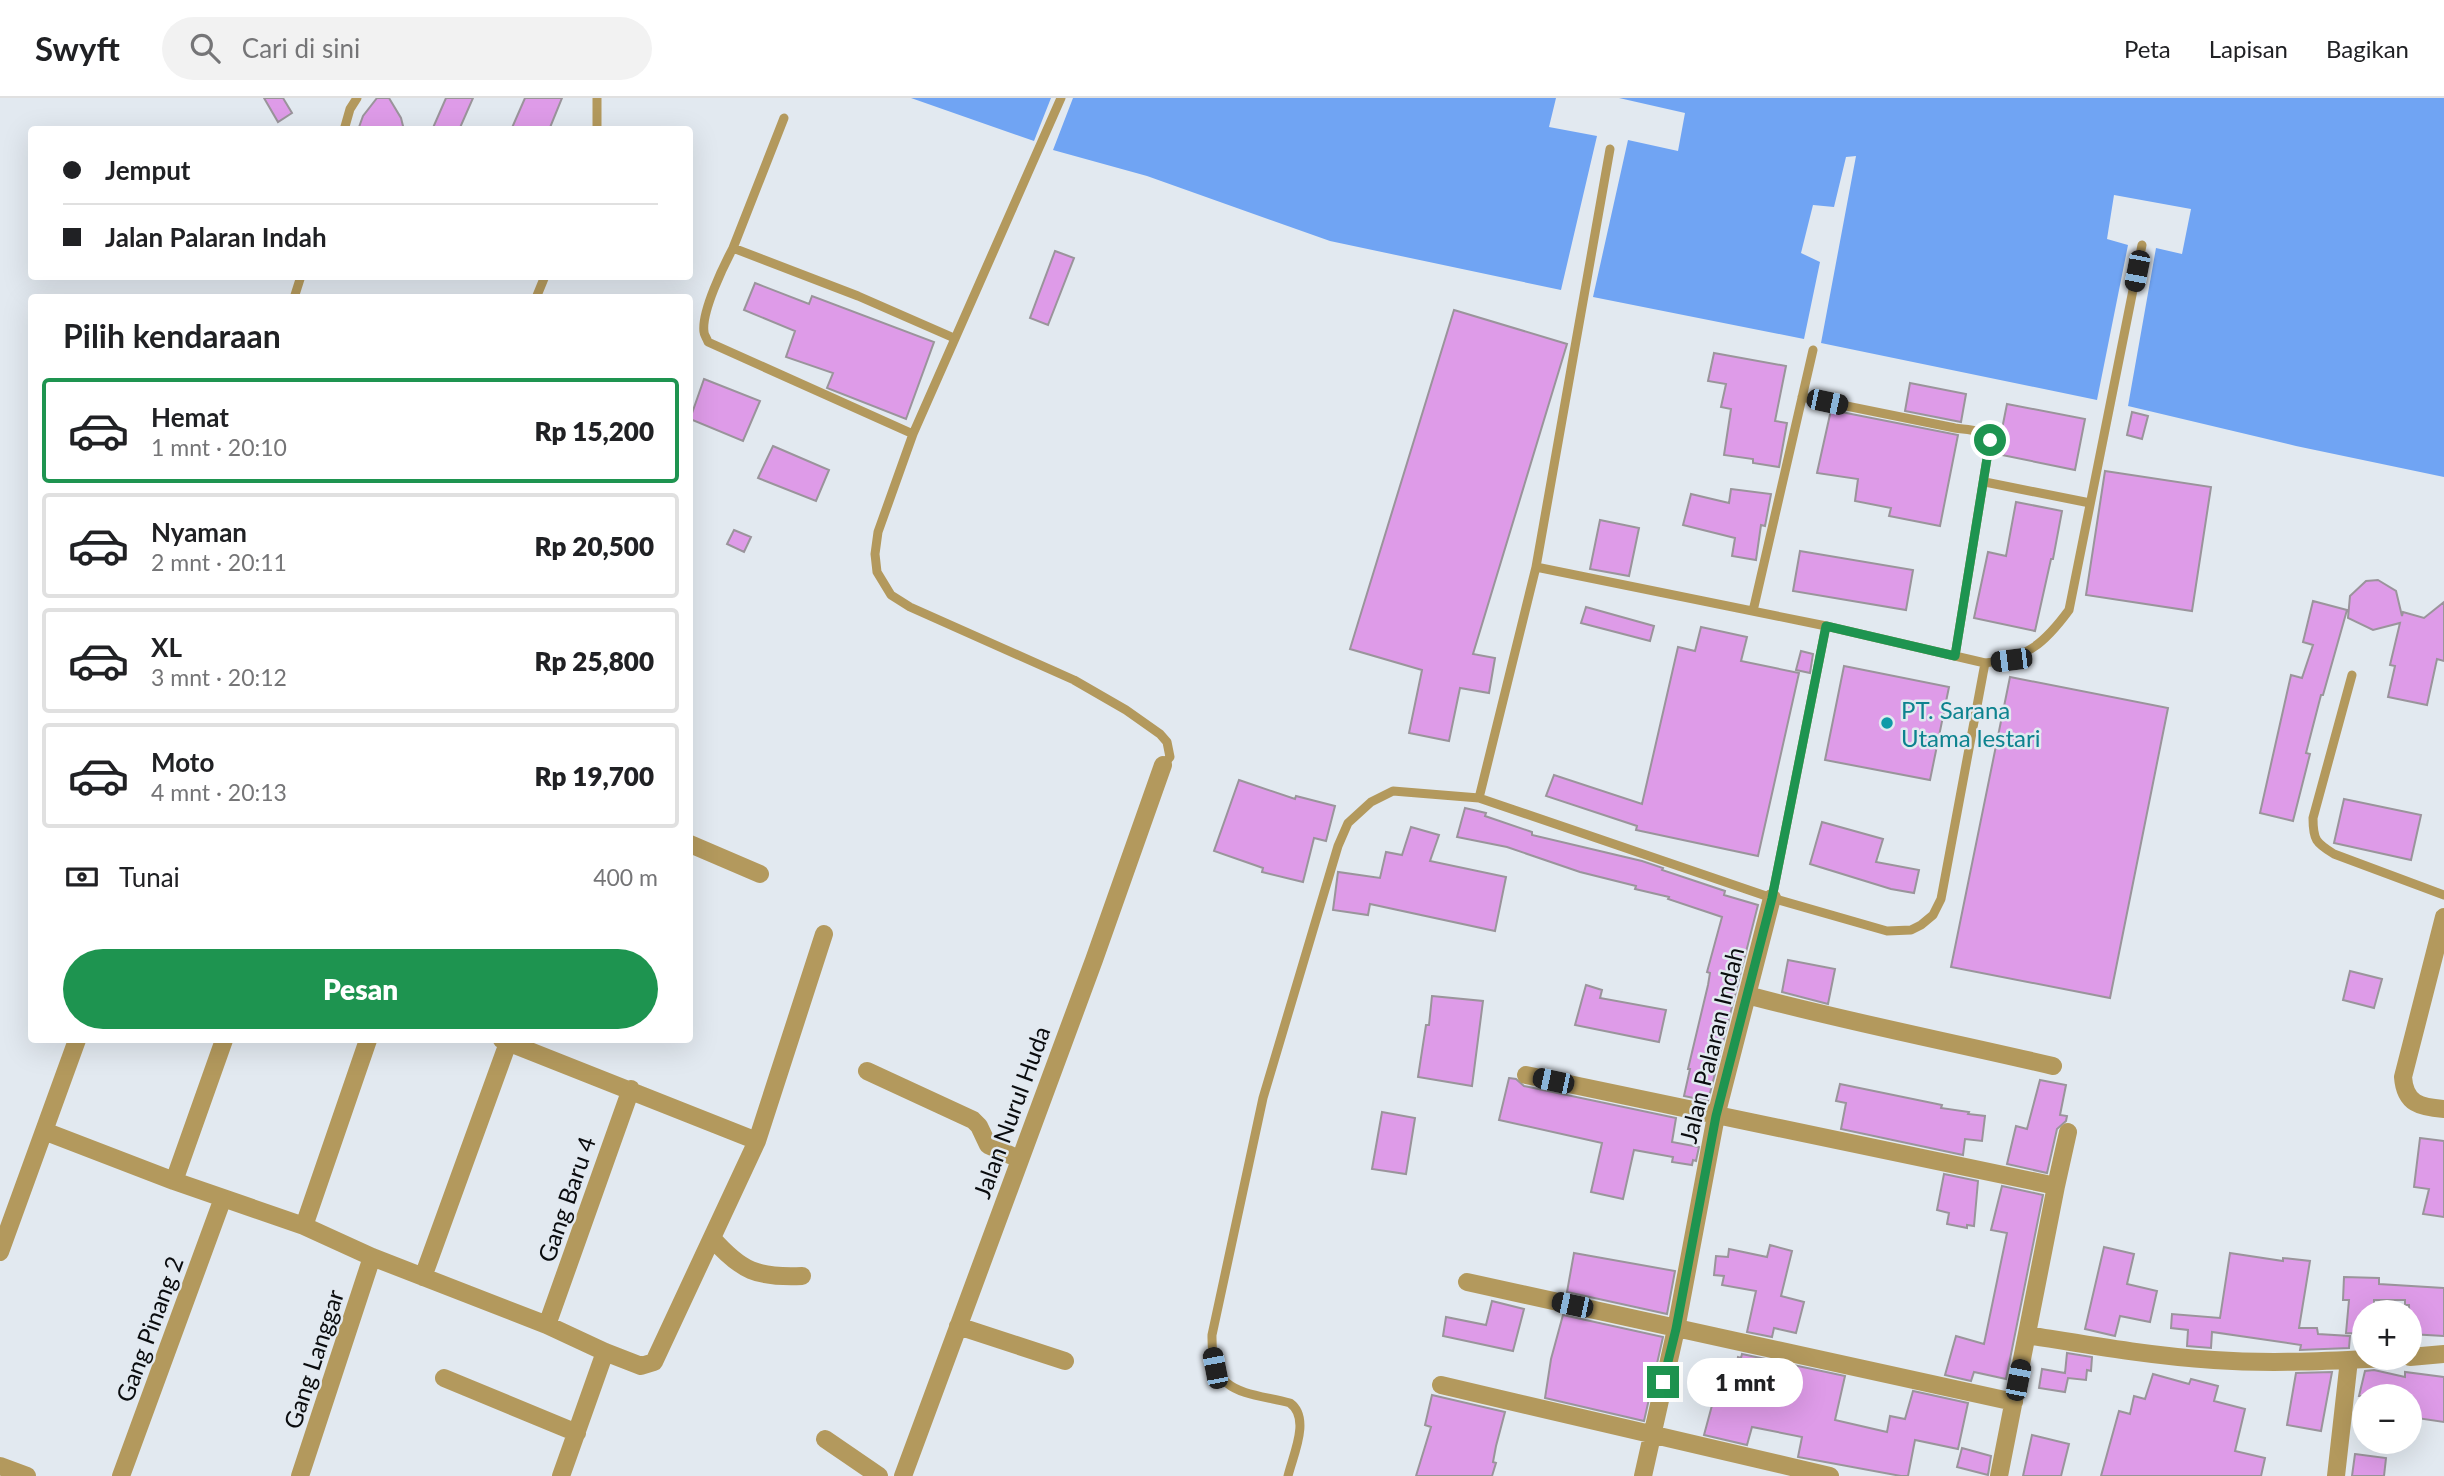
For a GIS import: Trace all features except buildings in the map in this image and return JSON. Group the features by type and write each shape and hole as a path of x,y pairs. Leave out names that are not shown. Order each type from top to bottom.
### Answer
{"street":[{"name":"Jalan Nurul Huda","path":"903,1476 1094,960 1163,765"},
{"path":"693,845 760,874"},
{"name":"Jalan Palaran Indah","path":"1643,1476 1650,1435 1676,1329 1716,1116 1772,898"},
{"path":"2444,917 2403,1077 2405,1094 2411,1101 2444,1109"},
{"path":"44,1131 174,1181 304,1226 372,1257 547,1325 641,1367 654,1362 757,1141 824,934"},
{"path":"1747,995 1832,1017 2053,1066"},
{"path":"0,1252 76,1043"},
{"path":"174,1181 223,1043"},
{"path":"304,1226 367,1043"},
{"path":"423,1276 505,1043"},
{"path":"514,1043 757,1141"},
{"path":"867,1072 973,1120 988,1144 1019,1159"},
{"path":"1526,1075 2056,1186"},
{"name":"Gang Baru 4","path":"547,1325 631,1089"},
{"path":"1999,1476 2068,1132"},
{"name":"Gang Pinang 2","path":"121,1476 223,1198"},
{"path":"712,1238 728,1256 741,1265 769,1276 802,1276"},
{"name":"Gang Langgar","path":"300,1476 372,1257"},
{"path":"1467,1282 2014,1402"},
{"path":"958,1326 1065,1361"},
{"path":"2027,1335 2155,1355 2217,1360 2350,1360 2336,1476"},
{"path":"561,1476 605,1352"},
{"path":"2422,1356 2444,1354"},
{"path":"444,1378 577,1433"},
{"path":"1441,1385 1830,1476"},
{"path":"825,1439 879,1476"},
{"path":"0,1466 27,1476"}],"lane":[{"path":"345,126 356,98"},
{"path":"597,98 597,126"},
{"path":"1061,98 913,435 878,532 874,554 877,572 891,594 910,607 1074,680 1126,710 1160,734 1167,742 1170,757 1163,765"},
{"path":"784,118 708,305 703,331 708,342 913,435"},
{"path":"1479,798 1535,567 1610,149"},
{"path":"1535,567 1826,626 1985,663 2011,660 2036,648 2054,631 2069,610 2142,245"},
{"path":"733,248 858,296 954,338"},
{"path":"1753,611 1812,350"},
{"path":"1802,397 1979,431 1990,440 1955,656"},
{"path":"1985,482 2090,503"},
{"name":"Jalan Palaran Indah","path":"1772,898 1826,626"},
{"path":"1288,1476 1299,1433 1300,1418 1297,1408 1290,1403 1234,1388 1223,1381 1215,1368 1212,1335 1263,1098 1338,846 1348,822 1371,802 1393,790 1479,798 1772,898 1887,931 1911,930 1933,915 1941,899 1985,663"},
{"path":"2352,675 2313,818 2313,833 2318,844 2334,855 2444,895"}],"water":[{"path":"911,98 1051,98 1034,141"},
{"path":"1073,98 1556,98 1549,127 1597,136 1561,290 1330,241 1147,176 1053,150"},
{"path":"1619,98 2444,98 2444,477 2296,446 2128,406 2156,248 2182,254 2191,209 2114,195 2107,239 2128,245 2097,400 1821,343 1856,156 1846,157 1834,207 1813,205 1801,253 1820,262 1804,339 1593,297 1628,140 1678,151 1685,113"}],"place":[{"name":"PT. Sarana Utama lestari","path":"1887,723"}],"route":[{"path":"1663,1382 1676,1329 1716,1116 1772,898 1826,626 1955,656 1990,440"}]}
